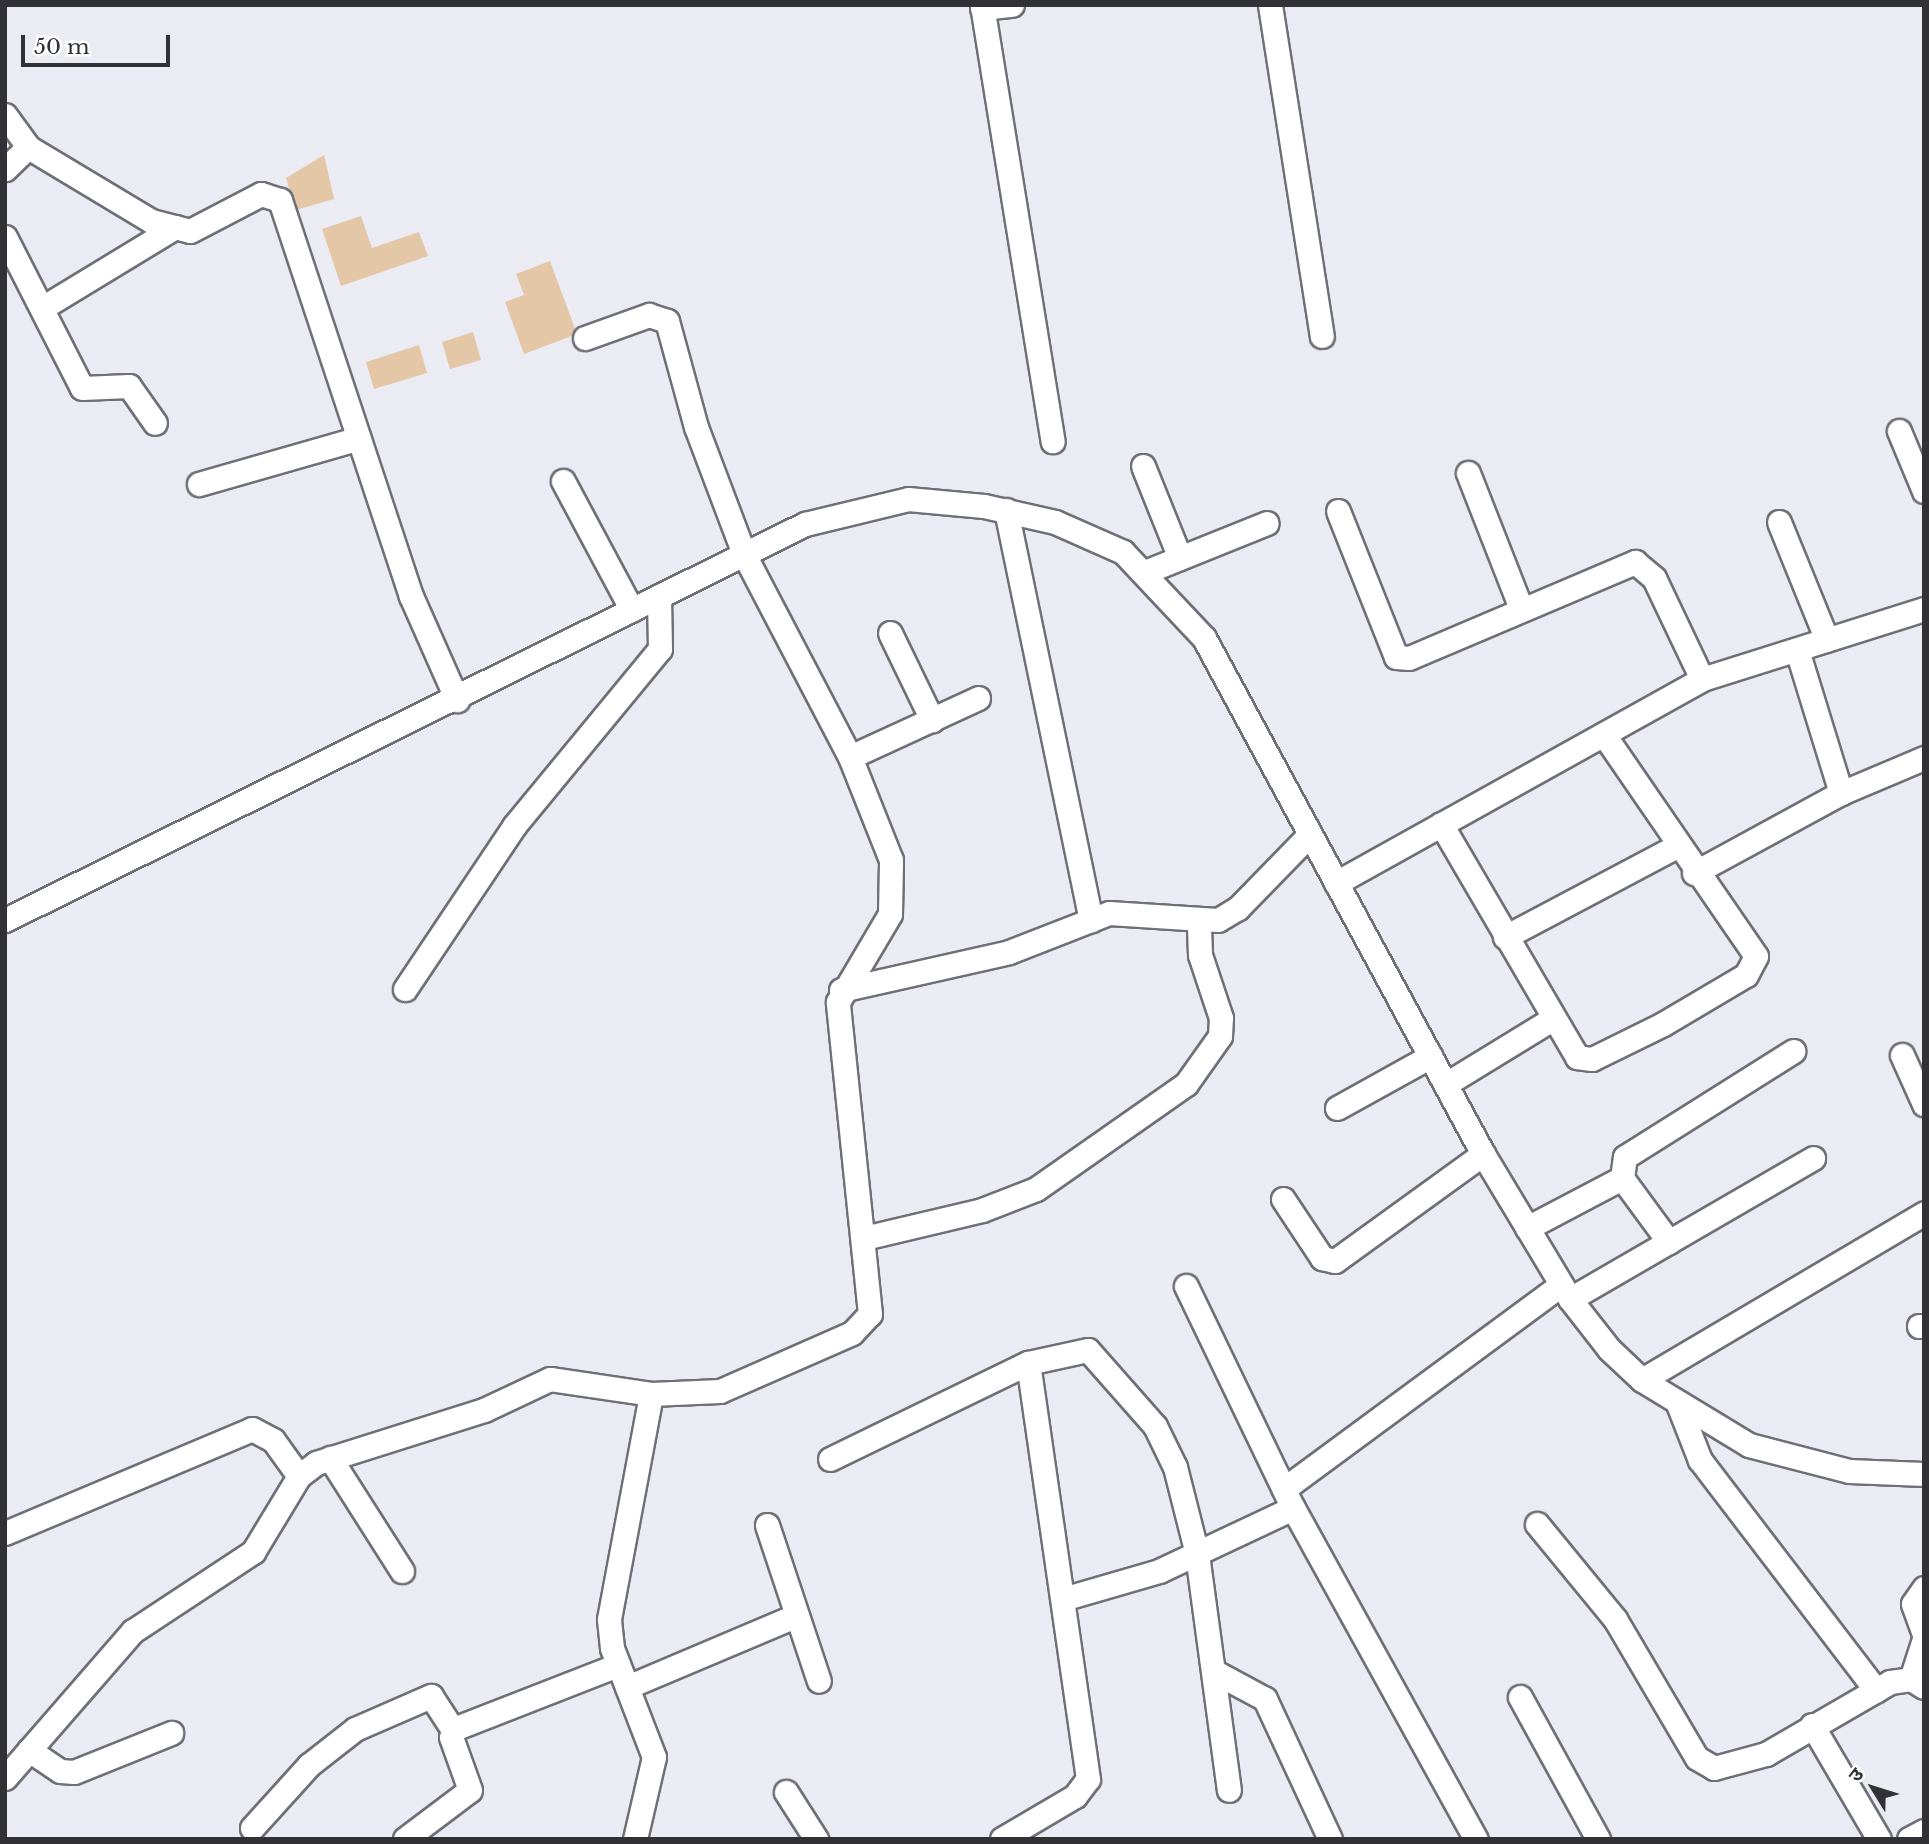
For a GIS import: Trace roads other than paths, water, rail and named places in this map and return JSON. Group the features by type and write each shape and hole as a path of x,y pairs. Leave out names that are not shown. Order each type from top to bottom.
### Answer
{"street":[{"path":"1013,5 982,6 1053,441"},
{"path":"1270,5 1322,336"},
{"path":"5,115 28,147 151,221 190,231 261,194 280,201 411,596 457,699"},
{"path":"5,169 28,147"},
{"path":"41,308 175,227"},
{"path":"5,237 82,388 129,386 155,423"},
{"path":"5,1778 133,1631 253,1552 299,1476 331,1458 484,1410 550,1378 651,1395 720,1391 862,1326 872,1307 838,1022 841,990 890,914 895,888 850,757 744,554 696,427 667,321 649,315 585,338"},
{"path":"1899,431 1924,491"},
{"path":"199,484 359,438"},
{"path":"1143,466 1180,558"},
{"path":"1468,473 1521,608"},
{"path":"563,481 632,610"},
{"path":"5,920 457,699 744,554 852,508 908,499 1006,510 1098,537 1145,572 1204,638 1483,1154 1565,1292 1642,1380 1749,1445 1800,1461 1924,1474"},
{"path":"1006,510 1091,920"},
{"path":"1338,511 1396,657 1409,658 1625,563 1642,564 1702,679"},
{"path":"1779,522 1827,640"},
{"path":"1145,572 1267,523"},
{"path":"405,989 538,795 660,649 659,596"},
{"path":"1336,883 1702,679 1924,609"},
{"path":"890,633 932,720"},
{"path":"1797,650 1841,793"},
{"path":"850,757 978,698"},
{"path":"1441,824 1552,1019 1577,1057 1592,1059 1751,971 1754,951 1694,873 1604,735"},
{"path":"1694,873 1841,793 1924,758"},
{"path":"841,990 1009,952 1124,910 1199,922 1238,908 1310,834"},
{"path":"1506,937 1677,846"},
{"path":"864,1238 982,1210 1036,1189 1186,1084 1220,1036 1221,1018 1200,955 1199,922"},
{"path":"1446,1084 1552,1019"},
{"path":"1669,1242 1622,1178 1625,1157 1793,1051"},
{"path":"1902,1055 1924,1104"},
{"path":"1337,1108 1430,1056"},
{"path":"1283,1199 1322,1258 1335,1261 1483,1154"},
{"path":"1066,1598 1197,1554 1289,1498 1565,1292 1669,1242 1813,1158"},
{"path":"1527,1228 1622,1178"},
{"path":"1642,1380 1924,1213"},
{"path":"1186,1286 1289,1498 1476,1839"},
{"path":"830,1459 1028,1363 1073,1349 1093,1354 1163,1439 1197,1554 1229,1790"},
{"path":"1002,1839 1075,1796 1088,1779 1070,1686 1066,1598 1028,1363"},
{"path":"635,1839 654,1757 618,1665 609,1619 651,1395"},
{"path":"1678,1404 1700,1460 1876,1690"},
{"path":"5,1533 252,1429 273,1440 299,1476"},
{"path":"331,1458 402,1571"},
{"path":"1537,1524 1615,1619 1704,1764 1714,1768 1766,1754 1876,1690 1917,1683 1924,1637 1913,1604 1924,1588"},
{"path":"767,1525 795,1616 819,1681"},
{"path":"627,1687 795,1616"},
{"path":"453,1730 618,1665"},
{"path":"1213,1671 1265,1699 1330,1839"},
{"path":"252,1828 309,1765 355,1729 431,1696 453,1730 470,1790 405,1839"},
{"path":"1520,1697 1598,1839"},
{"path":"1812,1725 1879,1839"},
{"path":"29,1750 60,1771 74,1772 171,1733"},
{"path":"786,1793 816,1839"},
{"path":"1909,1839 1924,1831"}]}
